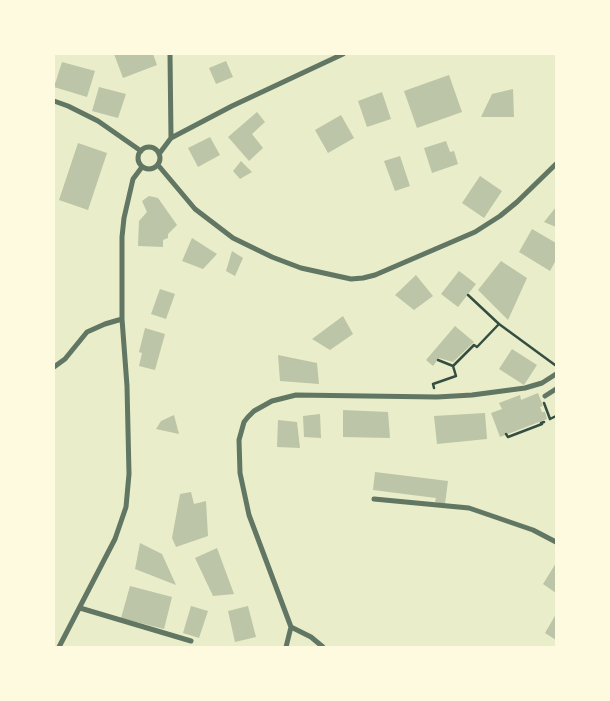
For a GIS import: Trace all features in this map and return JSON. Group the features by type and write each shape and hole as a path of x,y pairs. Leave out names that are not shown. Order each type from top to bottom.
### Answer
{"street":[{"path":"170,54 171,138"},
{"path":"159,154 171,138 240,102 343,54"},
{"path":"54,101 98,121 141,151"},
{"path":"151,147 159,154 160,160 158,165 153,168 147,169 142,167 139,162 138,156 145,148 151,147"},
{"path":"158,165 195,209 233,238 272,258 302,268 351,279 375,275 475,232 500,216 517,202 556,164"},
{"path":"59,647 115,539 126,507 128,491 127,386 122,319 122,237 124,218 133,179 142,167"},
{"path":"54,367 65,359 87,332 122,319"},
{"path":"286,647 291,627 245,501 240,473 239,440 244,422 254,411 283,398 296,395 437,397 472,395 525,388 542,383 556,375"},
{"path":"544,399 556,390"},
{"path":"374,498 469,508 533,530 556,542"},
{"path":"80,608 191,641"},
{"path":"291,627 311,637 323,647"}],"path":[{"path":"468,295 499,324 556,366"},
{"path":"453,366 474,345 477,347 499,324"},
{"path":"438,360 453,366"},
{"path":"437,397 433,384 456,376 453,366"},
{"path":"544,399 550,420"},
{"path":"506,434 508,437 542,424 544,421 556,416"}],"building":[{"path":"114,54 153,54 157,65 123,78"},
{"path":"226,61 233,77 216,84 209,68"},
{"path":"62,62 95,71 87,97 54,87"},
{"path":"449,75 462,112 417,128 404,91"},
{"path":"99,87 126,94 118,118 92,111"},
{"path":"513,89 514,117 481,117 492,94"},
{"path":"382,92 391,119 367,127 358,101"},
{"path":"257,112 265,122 252,134 263,148 249,161 228,137"},
{"path":"341,115 354,138 328,153 315,130"},
{"path":"210,137 220,155 198,167 188,148"},
{"path":"446,141 450,152 454,151 458,164 432,173 424,148"},
{"path":"78,143 107,153 88,210 59,200"},
{"path":"400,156 410,186 395,191 384,161"},
{"path":"241,161 252,172 240,179 233,171"},
{"path":"480,176 502,191 484,218 462,203"},
{"path":"149,196 158,198 177,225 168,234 168,238 163,240 163,247 138,246 139,221 147,212 142,201"},
{"path":"556,207 556,227 544,222"},
{"path":"532,229 556,243 556,260 550,271 519,252"},
{"path":"192,238 217,254 203,269 182,261"},
{"path":"232,251 243,258 235,276 226,271"},
{"path":"501,261 527,278 508,320 478,290"},
{"path":"459,271 476,284 458,307 441,294"},
{"path":"416,275 433,296 414,310 395,295"},
{"path":"160,289 175,294 166,319 151,314"},
{"path":"343,316 353,334 330,350 312,339"},
{"path":"455,326 474,342 453,362 439,358 433,366 426,360"},
{"path":"145,328 165,334 155,370 139,366 142,353 139,352"},
{"path":"512,349 537,365 524,385 499,369"},
{"path":"278,355 317,363 319,384 280,381"},
{"path":"538,393 543,406 540,407 542,412 545,412 547,419 500,437 491,413 502,409 499,403 520,395 521,400"},
{"path":"343,410 388,412 390,438 343,437"},
{"path":"485,413 487,439 437,444 434,416"},
{"path":"320,414 321,438 304,437 303,416"},
{"path":"174,415 179,434 156,429 161,421"},
{"path":"278,420 297,422 300,448 277,447"},
{"path":"375,472 448,481 445,504 435,502 436,498 373,490"},
{"path":"191,492 194,504 206,501 208,536 176,547 172,538 180,494"},
{"path":"140,543 162,554 176,585 135,569"},
{"path":"217,548 234,594 213,596 195,558"},
{"path":"556,563 556,593 543,584"},
{"path":"130,586 172,597 164,629 121,618"},
{"path":"191,606 208,611 199,638 183,633"},
{"path":"248,606 256,637 235,642 228,611"},
{"path":"556,614 556,640 545,633"}]}
